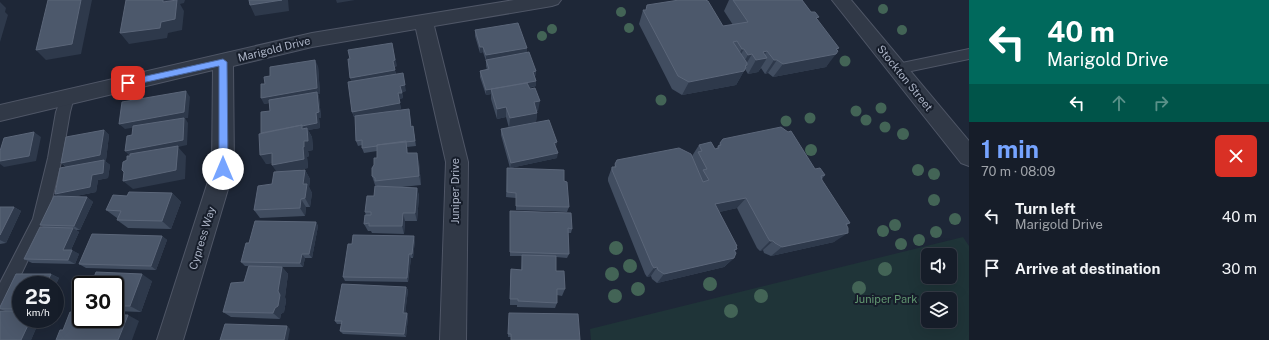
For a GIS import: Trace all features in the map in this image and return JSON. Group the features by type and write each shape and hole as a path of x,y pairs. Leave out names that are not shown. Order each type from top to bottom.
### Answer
{"street":[{"name":"Marigold Drive","path":"0,113 312,40 552,0"},
{"name":"Stockton Street","path":"841,0 969,157"},
{"name":"Juniper Drive","path":"423,21 457,162 453,340"},
{"name":"Cypress Way","path":"170,340 223,169 223,62"}],"lane":[{"path":"897,69 969,54"},
{"path":"0,300 40,220 55,158 63,112 68,97"}],"green space":[{"name":"Juniper Park","path":"963,237 969,246 969,340 591,340 590,329"}],"building":[{"path":"48,0 81,0 72,44 36,50"},
{"path":"126,0 163,0 163,2 177,0 175,19 161,22 160,28 120,33"},
{"path":"249,0 282,0 250,5"},
{"path":"679,0 708,1 723,26 748,22 733,0 802,0 811,12 815,12 819,17 816,18 839,48 836,49 838,51 836,54 783,64 777,60 774,60 767,51 763,52 767,58 756,60 752,54 748,55 744,49 742,49 737,41 733,42 747,63 744,71 689,82 678,76 643,10 646,10 647,5"},
{"path":"518,23 527,48 486,55 483,47 480,47 475,30"},
{"path":"392,43 395,70 350,78 348,59 350,59 348,50"},
{"path":"529,52 536,71 533,72 536,81 486,90 480,71 489,69 486,60"},
{"path":"315,60 317,88 261,98 261,84 265,84 264,77 270,76 270,67"},
{"path":"403,73 405,85 400,86 402,93 398,93 400,103 352,112 348,82"},
{"path":"527,83 530,89 535,88 540,101 534,102 537,113 510,118 506,107 497,109 491,89"},
{"path":"186,91 184,112 119,124 122,102"},
{"path":"317,92 319,112 316,113 317,123 261,133 261,112 270,111 269,100"},
{"path":"409,109 411,127 413,126 415,141 362,148 362,140 356,141 355,116"},
{"path":"184,118 183,140 125,151 127,136 132,135 133,126"},
{"path":"549,120 557,142 554,143 558,153 511,163 501,129"},
{"path":"302,125 302,129 307,128 308,141 304,141 304,159 272,165 272,153 260,155 259,134"},
{"path":"781,127 788,132 791,131 815,169 820,168 825,175 821,176 822,180 850,223 846,224 848,233 782,247 773,241 770,241 746,198 715,204 737,246 737,249 734,250 736,253 734,258 664,274 658,270 657,267 654,268 612,170 612,167 616,167 615,164 617,160 679,148 691,154 703,182 709,180 703,170 707,169 698,152 702,151 699,145 711,142 715,149 719,148 718,146 721,145 720,143 723,139"},
{"path":"104,130 100,155 61,163 66,137"},
{"path":"34,132 29,156 0,161 0,151 4,138"},
{"path":"406,141 407,153 417,153 419,176 375,181 375,178 372,176 372,168 374,165 374,158 377,158 377,145"},
{"path":"178,146 176,170 123,181 123,162 127,160 127,156 130,156 130,154"},
{"path":"104,160 103,173 92,175 90,187 55,194 60,168"},
{"path":"507,168 564,170 564,181 567,182 569,207 516,206 516,193 507,192"},
{"path":"305,170 303,184 307,184 305,198 301,199 300,208 254,210 258,186 272,184 274,172"},
{"path":"375,186 417,188 415,213 403,213 402,226 369,226 369,223 364,224 365,215 371,215 371,212 365,212 367,196 374,196"},
{"path":"129,192 172,193 162,221 117,220 121,211 106,210 113,195 127,196"},
{"path":"54,196 87,197 74,226 40,225"},
{"path":"0,207 14,207 0,235"},
{"path":"510,211 571,213 572,229 568,228 569,254 510,252"},
{"path":"255,221 316,222 309,254 302,254 300,263 241,262 246,243 249,243"},
{"path":"40,227 73,228 63,250 72,250 68,260 24,259"},
{"path":"92,234 162,236 151,266 79,264"},
{"path":"353,235 414,236 412,254 409,254 407,278 343,277 348,244 352,244"},
{"path":"522,255 556,256 556,271 564,271 565,289 557,289 557,303 518,301 518,299 510,299 511,269 522,270"},
{"path":"249,266 282,267 278,291 280,295 278,306 275,308 273,313 223,312 231,283 244,282"},
{"path":"96,272 142,274 130,306 124,306 124,276 94,276"},
{"path":"16,274 51,274 50,276 15,276"},
{"path":"12,282 12,309 0,309"},
{"path":"342,284 406,287 403,313 407,313 404,334 340,331 342,321 335,321"},
{"path":"0,311 12,311 12,328 27,328 21,340 0,340"},
{"path":"70,312 72,312 72,328 123,328 118,340 56,340 60,330 63,330"},
{"path":"509,313 578,314 580,340 511,340 511,334 508,334"},
{"path":"124,315 128,315 124,325"},
{"path":"225,324 287,326 284,340 220,340"}],"route":[{"path":"128,83 223,62 223,169"}]}
